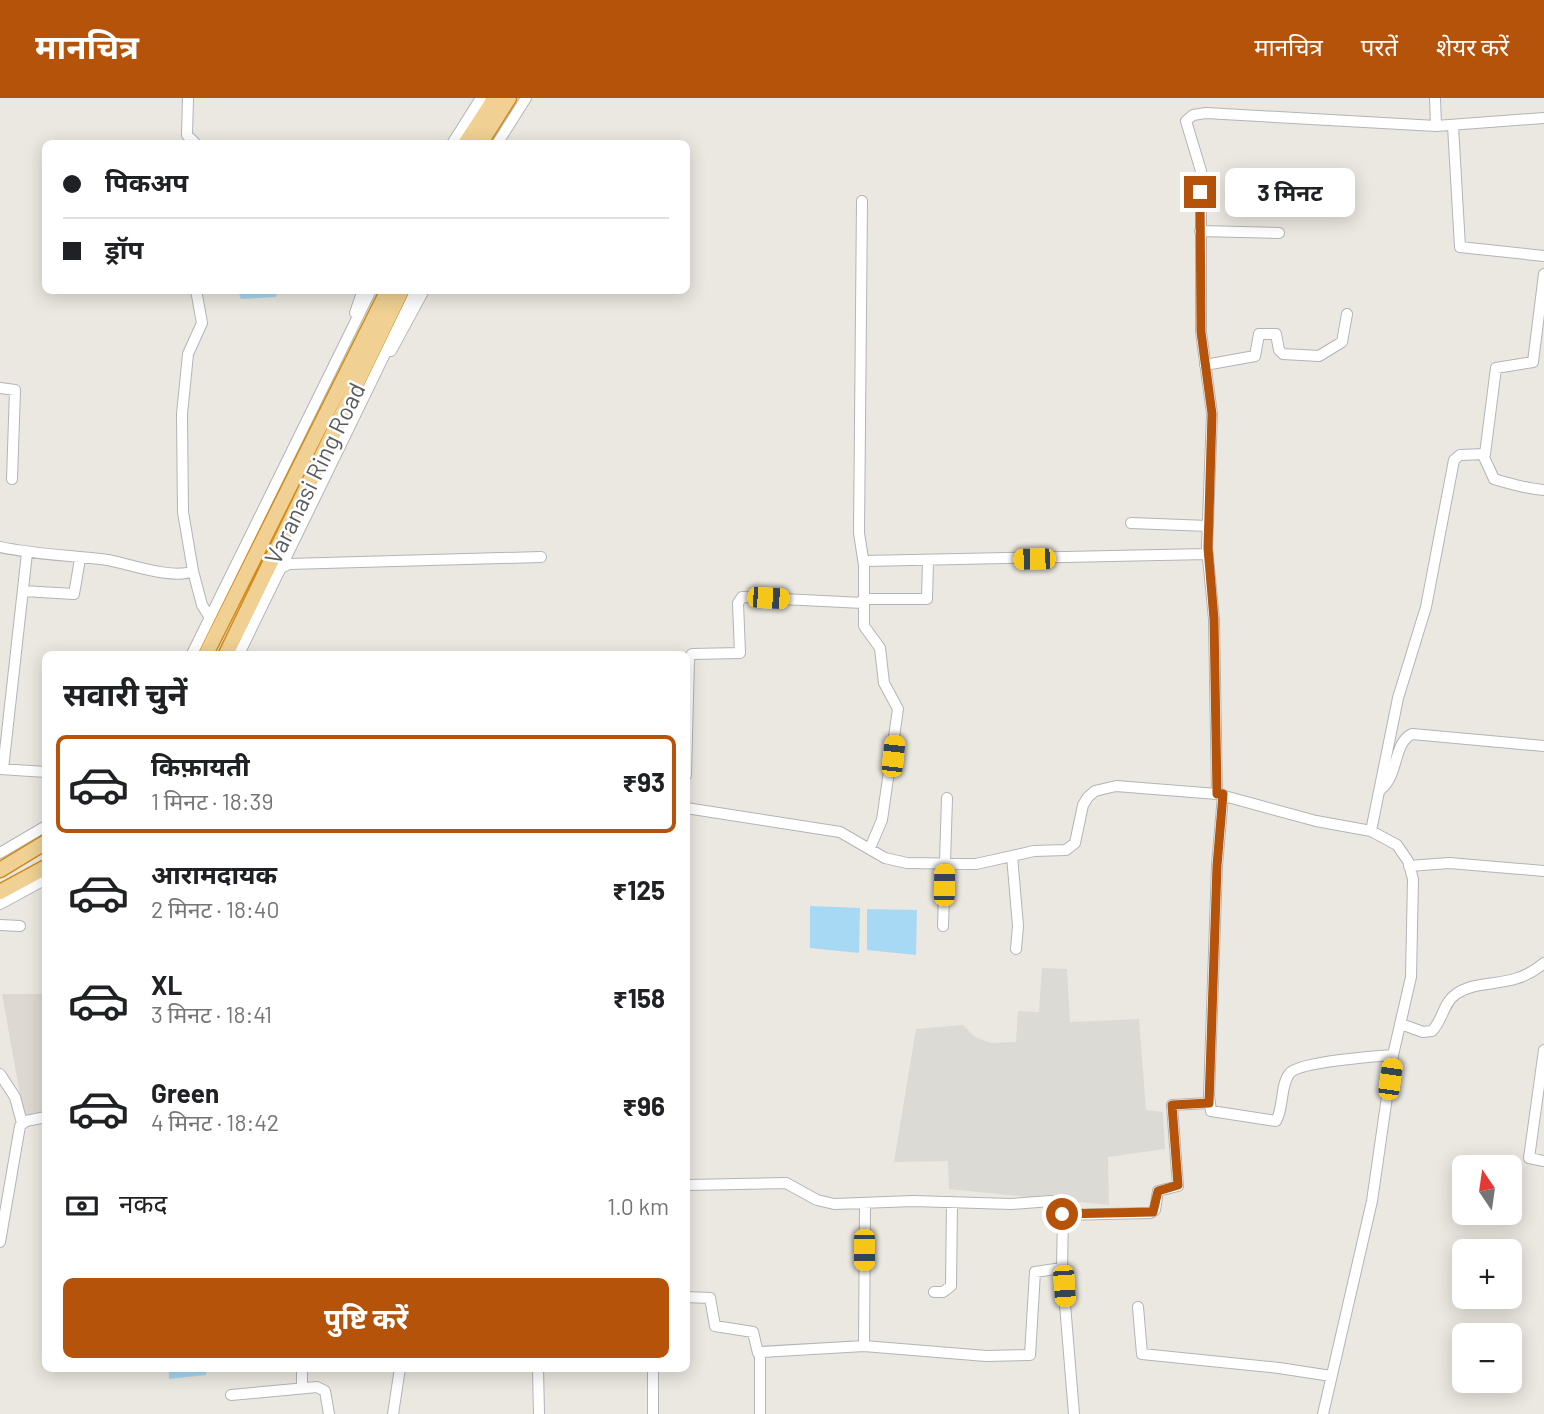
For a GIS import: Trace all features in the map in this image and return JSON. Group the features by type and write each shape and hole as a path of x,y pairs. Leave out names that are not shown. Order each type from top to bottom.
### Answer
{"highway":[{"path":"469,140 495,98"},
{"path":"483,140 509,98"},
{"path":"208,651 386,294"},
{"name":"Varanasi Ring Road","path":"227,651 400,294"},
{"path":"0,870 42,844"},
{"path":"0,892 42,869"}],"street":[{"path":"188,98 187,135 192,140"},
{"path":"455,140 481,98"},
{"path":"500,140 526,98"},
{"path":"1434,98 1436,126"},
{"path":"1393,1055 1350,1059 1294,1070 1287,1076 1276,1121 1215,1114 1209,1103 1220,794 1214,619 1208,554 1212,414 1201,332 1201,172 1186,121 1192,115 1453,126 1544,118"},
{"path":"1453,126 1460,247 1544,256"},
{"path":"862,201 859,533 864,561 864,626 880,648 884,683 898,709 882,820 870,848"},
{"path":"1200,231 1279,233"},
{"path":"1544,274 1541,340 1531,365 1502,365 1496,368 1483,456 1494,479 1517,483 1527,489 1544,490"},
{"path":"197,294 202,323 188,354 182,426 183,512 193,571 202,605 209,616"},
{"path":"350,334 362,294"},
{"path":"193,651 369,294"},
{"path":"240,651 414,294"},
{"path":"370,383 405,330 422,294"},
{"path":"1205,365 1255,356 1259,334 1276,334 1279,350 1283,354 1325,355 1342,342 1347,314"},
{"path":"0,388 15,390 12,479"},
{"path":"1371,831 1405,672 1426,607 1454,460 1460,456 1483,456"},
{"path":"1131,523 1208,526"},
{"path":"0,547 27,553 107,560 186,573 193,571"},
{"path":"27,553 2,769 42,772"},
{"path":"864,561 1208,554"},
{"path":"282,568 289,564 541,558"},
{"path":"23,590 74,594 80,559"},
{"path":"690,657 692,654 740,653 738,603 742,597 863,601 927,599 928,561"},
{"path":"1392,733 1405,738 1417,733 1544,746"},
{"path":"1381,789 1392,777 1405,738"},
{"path":"690,809 840,832 896,862 976,864 1071,847 1075,843 1083,805 1095,791 1106,787 1220,794 1316,821 1371,831 1398,845 1413,879 1410,976 1393,1055 1372,1201 1323,1414"},
{"path":"943,926 947,798"},
{"path":"0,853 42,828"},
{"path":"1012,856 1018,926 1016,949"},
{"path":"1409,866 1449,863 1544,871"},
{"path":"0,904 42,881"},
{"path":"0,925 20,926"},
{"path":"1401,1024 1423,1032 1432,1031 1447,1003 1458,992 1517,980 1544,963"},
{"path":"1544,1050 1529,1158 1544,1161"},
{"path":"0,1074 15,1097 22,1123 0,1242"},
{"path":"1063,1215 1153,1212 1158,1191 1178,1185 1172,1105 1209,1103"},
{"path":"22,1123 42,1118"},
{"path":"690,1185 786,1183 826,1203 952,1202 1011,1205 1051,1201 1060,1206 1063,1215 1062,1268 1074,1414"},
{"path":"934,1292 943,1292 951,1286 952,1202"},
{"path":"864,1346 865,1204"},
{"path":"758,1353 864,1346 986,1356 1030,1355 1035,1272 1062,1268"},
{"path":"690,1297 710,1298 715,1326 753,1332 758,1353 760,1414"},
{"path":"1138,1307 1142,1354 1331,1376"},
{"path":"302,1372 302,1387"},
{"path":"393,1414 399,1372"},
{"path":"538,1372 539,1414"},
{"path":"653,1372 653,1414"},
{"path":"231,1395 317,1387 325,1391 329,1414"}],"shaded area":[{"path":"1042,968 1067,969 1070,1022 1139,1019 1146,1110 1163,1112 1165,1149 1108,1157 1109,1205 949,1189 948,1161 894,1162 916,1029 963,1025 975,1037 991,1043 1016,1042 1018,1011 1039,1012"},
{"path":"2,994 42,994 42,1114 24,1117"}],"water":[{"path":"239,294 277,294 276,297 241,299"},
{"path":"810,906 860,908 859,953 810,948"},
{"path":"867,909 917,910 916,955 867,950"},
{"path":"169,1372 206,1372 206,1375 169,1379"}],"route":[{"path":"1062,1214 1090,1216 1153,1212 1158,1191 1174,1189 1178,1185 1176,1129 1172,1105 1185,1102 1209,1103 1213,1047 1217,866 1223,794 1217,794 1219,746 1208,548 1212,414 1201,332 1200,192"}]}
